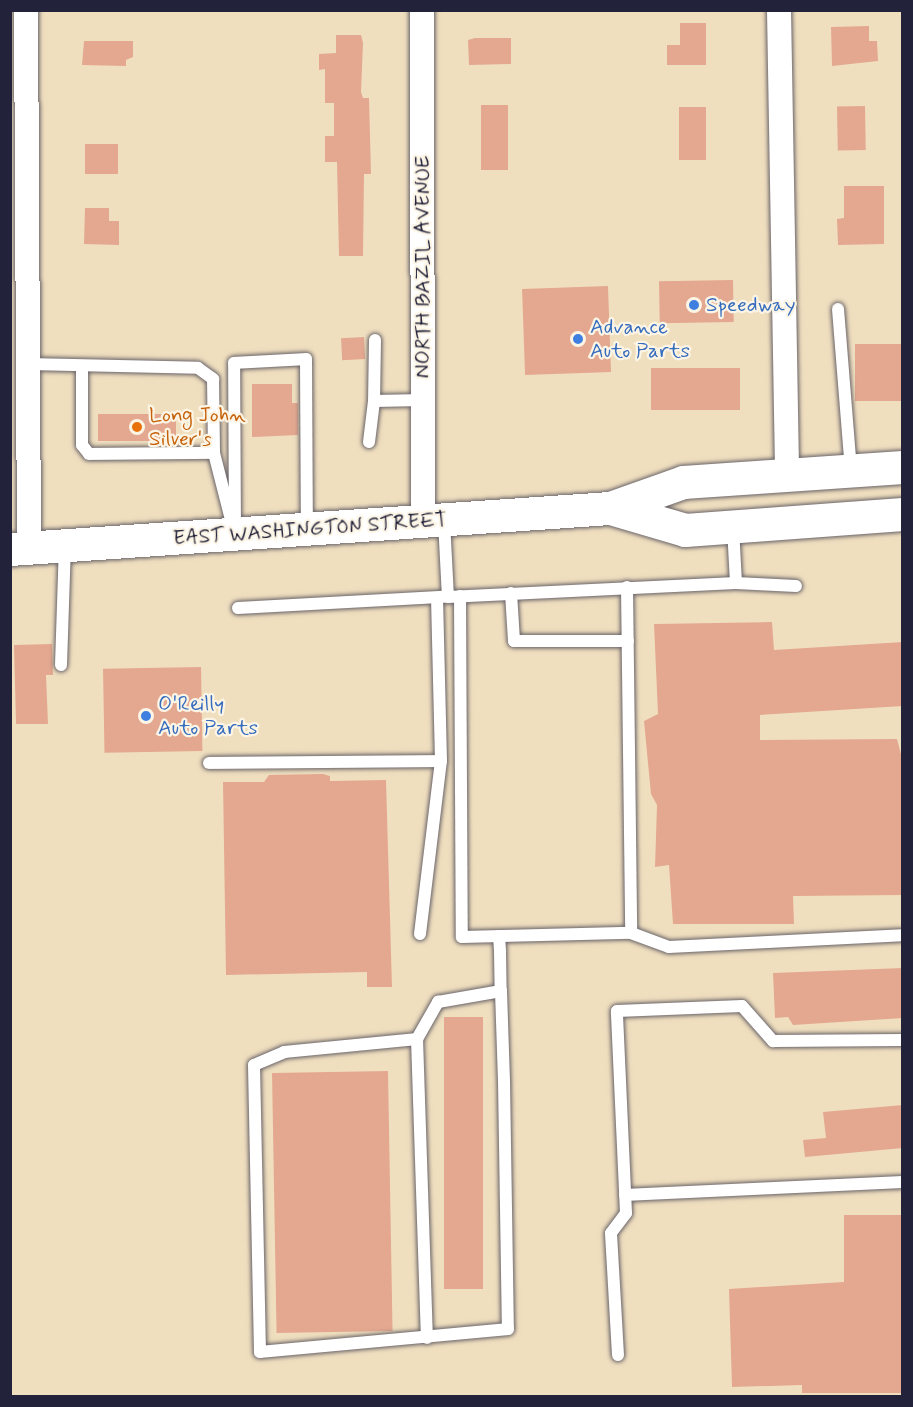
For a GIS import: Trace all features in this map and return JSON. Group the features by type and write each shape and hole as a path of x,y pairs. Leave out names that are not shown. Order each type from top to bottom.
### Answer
{"main road":[{"name":"EAST WASHINGTON STREET","path":"20,548 434,522 609,507 683,482 903,467"},
{"name":"EAST WASHINGTON STREET","path":"609,507 685,530 903,514"}],"street":[{"path":"20,548 28,364 27,10"},
{"name":"NORTH BAZIL AVENUE","path":"422,10 423,400 434,522"},
{"path":"779,10 787,475"}],"lane":[{"path":"838,309 851,470"},
{"path":"369,442 374,401 375,340"},
{"path":"235,535 234,363 306,359 307,530"},
{"path":"28,364 198,369 213,379 214,453 235,535"},
{"path":"82,367 82,445 89,454 214,453"},
{"path":"374,401 423,400"},
{"path":"434,522 448,597 462,937 631,933 669,948 903,935"},
{"path":"733,526 736,583"},
{"path":"61,665 65,545"},
{"path":"238,608 627,587 736,583 796,586"},
{"path":"627,587 631,933"},
{"path":"511,593 513,641 628,641"},
{"path":"420,934 441,760 448,597"},
{"path":"209,763 441,760"},
{"path":"417,1039 284,1052 254,1065 260,1352 508,1329 499,936"},
{"path":"427,1338 417,1039 438,1002 501,991"},
{"path":"618,1355 611,1233 626,1213 617,1011 742,1006 773,1041 903,1040"},
{"path":"625,1195 903,1182"}],"building":[{"path":"680,23 706,23 706,65 667,65 667,45 680,45"},
{"path":"869,26 869,41 877,41 878,61 832,66 831,27"},
{"path":"336,35 361,35 363,43 361,92 363,98 369,98 371,174 364,174 363,256 339,256 337,162 325,162 325,136 334,136 334,103 325,103 325,69 319,70 319,54 336,53"},
{"path":"511,38 511,64 469,65 468,40"},
{"path":"84,41 133,41 133,57 126,60 126,66 82,65"},
{"path":"481,105 508,105 508,170 481,170"},
{"path":"837,106 865,106 866,150 838,150"},
{"path":"679,107 706,107 706,160 679,160"},
{"path":"85,144 118,144 118,174 85,174"},
{"path":"844,186 884,186 884,244 838,245 837,219 844,218"},
{"path":"85,208 109,208 109,221 119,221 119,245 84,244"},
{"path":"733,280 734,322 660,323 659,281"},
{"path":"608,286 611,372 525,375 522,289"},
{"path":"364,337 365,359 342,360 341,338"},
{"path":"855,344 902,344 902,401 855,401"},
{"path":"651,368 740,368 740,410 651,410"},
{"path":"252,384 292,384 292,403 298,403 298,435 252,437"},
{"name":"Long John Silver's","path":"98,414 176,414 176,441 98,441"},
{"path":"772,622 774,650 903,642 903,706 760,715 760,740 897,739 903,762 903,895 793,896 794,924 673,924 669,865 655,867 657,805 651,794 644,721 658,714 654,624"},
{"path":"52,644 53,675 46,675 48,724 16,724 14,645"},
{"path":"201,667 202,751 104,753 103,669"},
{"path":"323,774 330,776 330,781 386,780 392,987 367,987 367,972 226,975 223,782 264,782 269,775"},
{"path":"903,968 903,1018 793,1025 788,1017 775,1018 773,973"},
{"path":"444,1017 483,1017 483,1289 444,1289"},
{"path":"388,1071 393,1331 277,1333 272,1073"},
{"path":"903,1105 903,1148 805,1157 803,1140 826,1138 823,1112"},
{"path":"844,1215 903,1215 903,1393 802,1393 802,1385 732,1387 729,1289 844,1282"}],"place":[{"name":"Speedway","path":"694,305"},
{"name":"Advance Auto Parts","path":"578,339"},
{"name":"Long John Silver's","path":"137,427"},
{"name":"O'Reilly Auto Parts","path":"146,716"}]}
